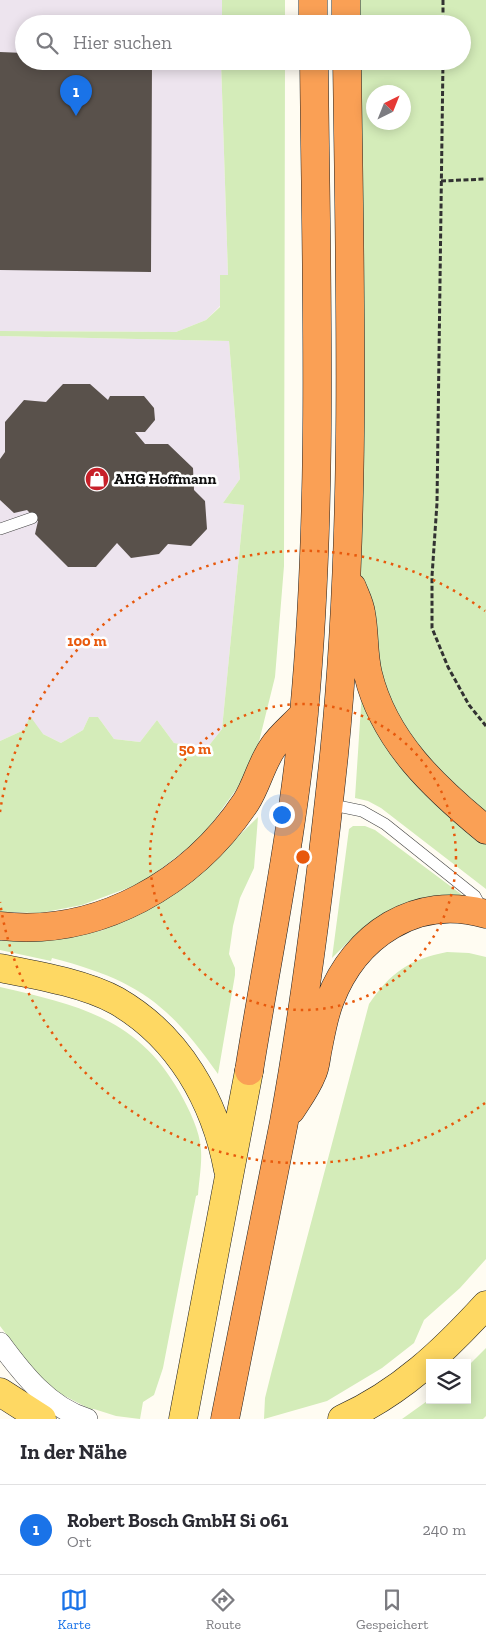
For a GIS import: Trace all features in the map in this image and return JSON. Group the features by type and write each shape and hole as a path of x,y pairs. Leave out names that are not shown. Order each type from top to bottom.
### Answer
{"highway":[{"path":"313,0 313,15"},
{"path":"346,0 346,15"},
{"path":"249,1071 268,950 288,847 304,714 313,578 316,440 314,70"},
{"path":"225,1419 284,1122 310,955 328,804 346,574 350,278 347,70"},
{"path":"346,574 361,611 368,674 386,721 413,762 429,780 486,830"},
{"path":"0,926 48,926 88,920 154,892 168,883 205,853 226,830 247,800 272,748 304,714"},
{"path":"284,1122 313,1073 330,1001 342,975 359,949 384,929 413,914 441,909 470,909 485,914"}],"main road":[{"path":"0,968 65,983 115,1000 140,1016 173,1047 198,1083 216,1124 230,1182"},
{"path":"183,1419 230,1182 249,1071"},
{"path":"342,1419 386,1396 412,1378 458,1336 486,1305"}],"street":[{"path":"6,1350 42,1392 60,1406 87,1419"}],"lane":[{"path":"0,529 32,518"},
{"path":"328,804 362,811 385,824 475,896 485,914"}],"path":[{"path":"443,0 443,15"},
{"path":"443,70 438,493 432,576 432,628 448,667 469,704 486,726"},
{"path":"441,181 486,178"}],"shaded area":[{"path":"0,0 222,0 222,15 15,15 15,70 221,70 228,275 220,275 220,306 206,320 176,332 0,331"},
{"path":"0,336 229,341 240,479 223,503 244,505 222,729 207,748 174,743 157,720 140,742 114,739 98,717 89,717 83,730 61,743 43,734 24,730 0,741"}],"green space":[{"path":"222,0 285,0 285,15 222,15"},
{"path":"346,0 486,0 486,830 386,721 361,611 346,70 471,70 471,15 346,15"},
{"path":"221,70 285,70 284,566 275,677 253,766 202,837 144,882 82,905 40,913 0,912 0,741 24,730 30,716 43,734 61,743 83,730 89,717 98,717 114,739 140,742 157,720 174,743 207,748 222,729 244,505 223,503 240,479 229,341 0,336 0,331 176,332 206,320 220,307 220,275 228,275"},
{"path":"362,691 486,842 486,889 381,808 368,801 355,798"},
{"path":"258,817 254,868 240,898 233,926 229,954 235,968 235,975 218,1074 183,1029 166,1012 129,986 107,975 81,966 52,958 51,961 0,950 0,938 1,941 28,940 104,930 104,927 147,910 181,890"},
{"path":"353,826 365,826 375,830 465,897 386,912 355,935 332,958 349,829"},
{"path":"447,952 469,953 486,957 486,1259 460,1288 424,1320 414,1343 382,1368 327,1401 264,1419 265,1398 272,1370 369,1004 385,984 402,969 422,959"},
{"path":"0,987 80,1009 104,1019 125,1031 145,1047 163,1068 180,1093 196,1128 201,1155 198,1195 196,1196 163,1368 154,1395 143,1402 140,1419 116,1416 90,1409 53,1390 28,1363 0,1326"},
{"path":"486,1348 486,1416 483,1419 402,1419 426,1402 426,1404 471,1404 471,1363"}],"building":[{"path":"0,52 15,53 15,70 152,70 151,272 0,270"},
{"name":"AHG Hoffmann","path":"63,384 90,384 108,400 110,396 144,396 154,408 155,420 145,432 135,432 145,444 168,444 193,468 194,490 205,501 207,529 191,546 168,544 159,554 131,558 117,543 96,567 68,567 35,534 38,521 27,510 14,513 0,500 0,459 5,452 5,422 24,400 46,402"}],"place":[{"name":"Robert Bosch GmbH Si 061","path":"76,116"},
{"name":"AHG Hoffmann","path":"97,479"}]}
